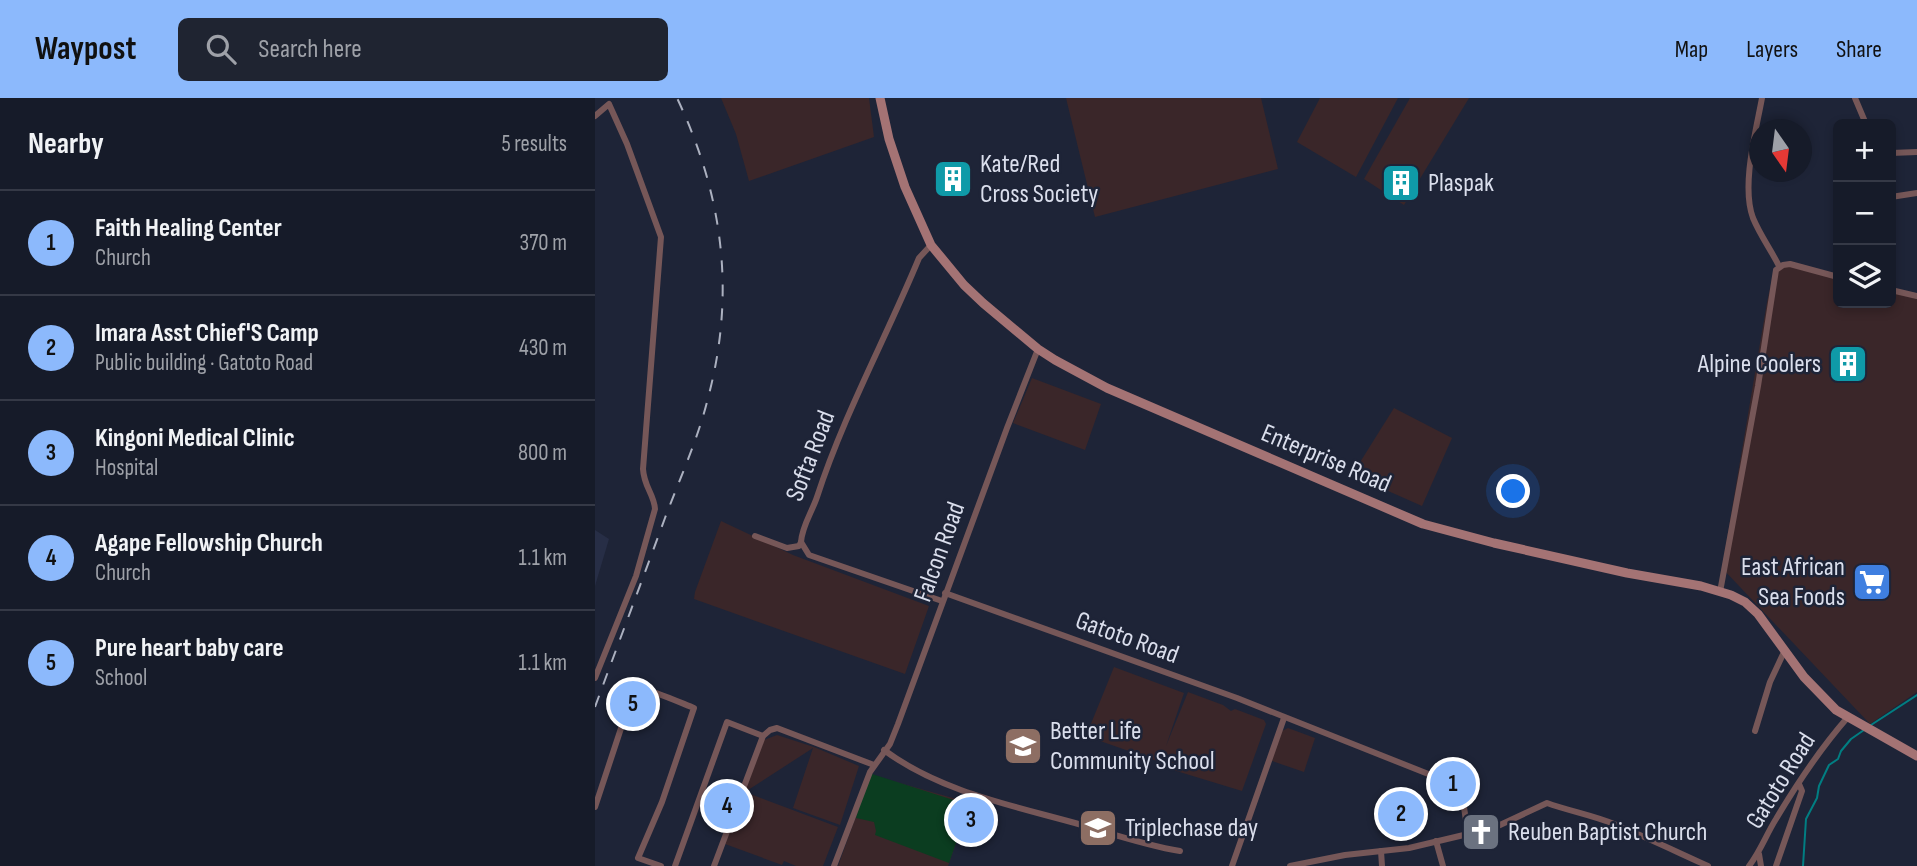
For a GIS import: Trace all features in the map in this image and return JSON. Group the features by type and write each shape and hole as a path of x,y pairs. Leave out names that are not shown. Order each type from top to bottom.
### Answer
{"main road":[{"name":"Enterprise Road","path":"880,98 889,139 905,187 931,244 964,285 1038,349 1077,374 1423,524 1485,541 1720,592 1745,602 1774,633 1836,710 1917,756"}],"street":[{"path":"1720,592 1779,266 1753,216 1750,202 1750,182 1762,98"},
{"path":"1855,98 1864,119"},
{"path":"595,116 609,104 631,153 661,237 643,469 646,487 656,504 636,576 595,678"},
{"path":"1896,153 1917,152"},
{"path":"1896,196 1917,192"},
{"name":"Softa Road","path":"931,244 919,258 853,401 802,531 801,542 809,555 942,601"},
{"path":"1779,266 1790,264 1833,276"},
{"path":"1896,291 1917,296"},
{"name":"Falcon Road","path":"834,866 874,765 890,744 898,724 1038,349"},
{"path":"755,536 787,548 799,546 801,542"},
{"name":"Gatoto Road","path":"946,593 1237,698 1456,785 1462,794 1468,834"},
{"path":"1755,731 1770,682 1785,650"},
{"path":"595,807 634,689 639,687 694,708 662,802 638,858 661,866"},
{"name":"Gatoto Road","path":"1749,866 1759,854 1768,831 1799,784 1806,768 1848,717"},
{"path":"1232,866 1284,718"},
{"path":"675,866 727,722 763,736"},
{"path":"714,866 763,736 775,728 874,765"},
{"path":"884,750 900,763 930,778 989,800 1179,851"},
{"path":"1776,866 1802,791 1799,784"},
{"path":"1290,866 1409,848 1468,834 1500,825 1547,803 1614,824 1708,866"},
{"path":"1436,841 1443,866"},
{"path":"1381,851 1382,866"},
{"path":"1759,854 1762,866"}],"shaded area":[{"path":"721,98 869,98 874,137 749,181 736,134"},
{"path":"1066,98 1261,98 1278,169 1095,217"},
{"path":"1320,98 1398,98 1356,177 1297,142"},
{"path":"1410,98 1469,98 1404,205 1364,179"},
{"path":"1787,264 1833,275 1833,308 1896,308 1896,290 1917,295 1917,692 1870,724 1722,568 1774,270"},
{"path":"1032,378 1101,404 1085,450 1013,423"},
{"path":"1394,408 1452,438 1422,506 1352,475"},
{"path":"721,521 793,555 929,606 905,674 694,599"},
{"path":"595,530 609,539 595,586"},
{"path":"1114,667 1184,693 1166,746 1188,692 1223,705 1231,711 1235,709 1264,720 1266,724 1242,791 1160,766 1160,762 1086,736"},
{"path":"1288,728 1315,738 1304,772 1269,760 1280,732"},
{"path":"777,735 814,747 859,766 840,825 793,808 813,748 745,792 838,827 823,866 796,866 784,861 782,865 725,844 764,740"},
{"path":"871,775 960,800 966,814 948,866 838,866"}],"green space":[{"path":"869,773 966,804 966,814 949,863 875,835 874,822 856,818"}],"waterway":[{"path":"1871,725 1917,695"},
{"path":"1803,866 1806,819 1817,798 1819,786 1829,765 1838,759 1851,739 1864,730"}],"railway":[{"path":"595,707 694,443 717,359 723,283 720,245 705,171 677,98"}],"place":[{"name":"Kate/Red Cross Society","path":"953,179"},
{"name":"Plaspak","path":"1401,183"},
{"name":"Alpine Coolers","path":"1848,364"},
{"name":"East African Sea Foods","path":"1872,582"},
{"name":"Pure heart baby care","path":"633,704"},
{"name":"Better Life Community School","path":"1023,746"},
{"name":"Faith Healing Center","path":"1453,784"},
{"name":"Agape Fellowship Church","path":"727,806"},
{"name":"Imara Asst Chief'S Camp","path":"1401,814"},
{"name":"Kingoni Medical Clinic","path":"971,820"},
{"name":"Triplechase day","path":"1098,828"},
{"name":"Reuben Baptist Church","path":"1481,832"}]}
